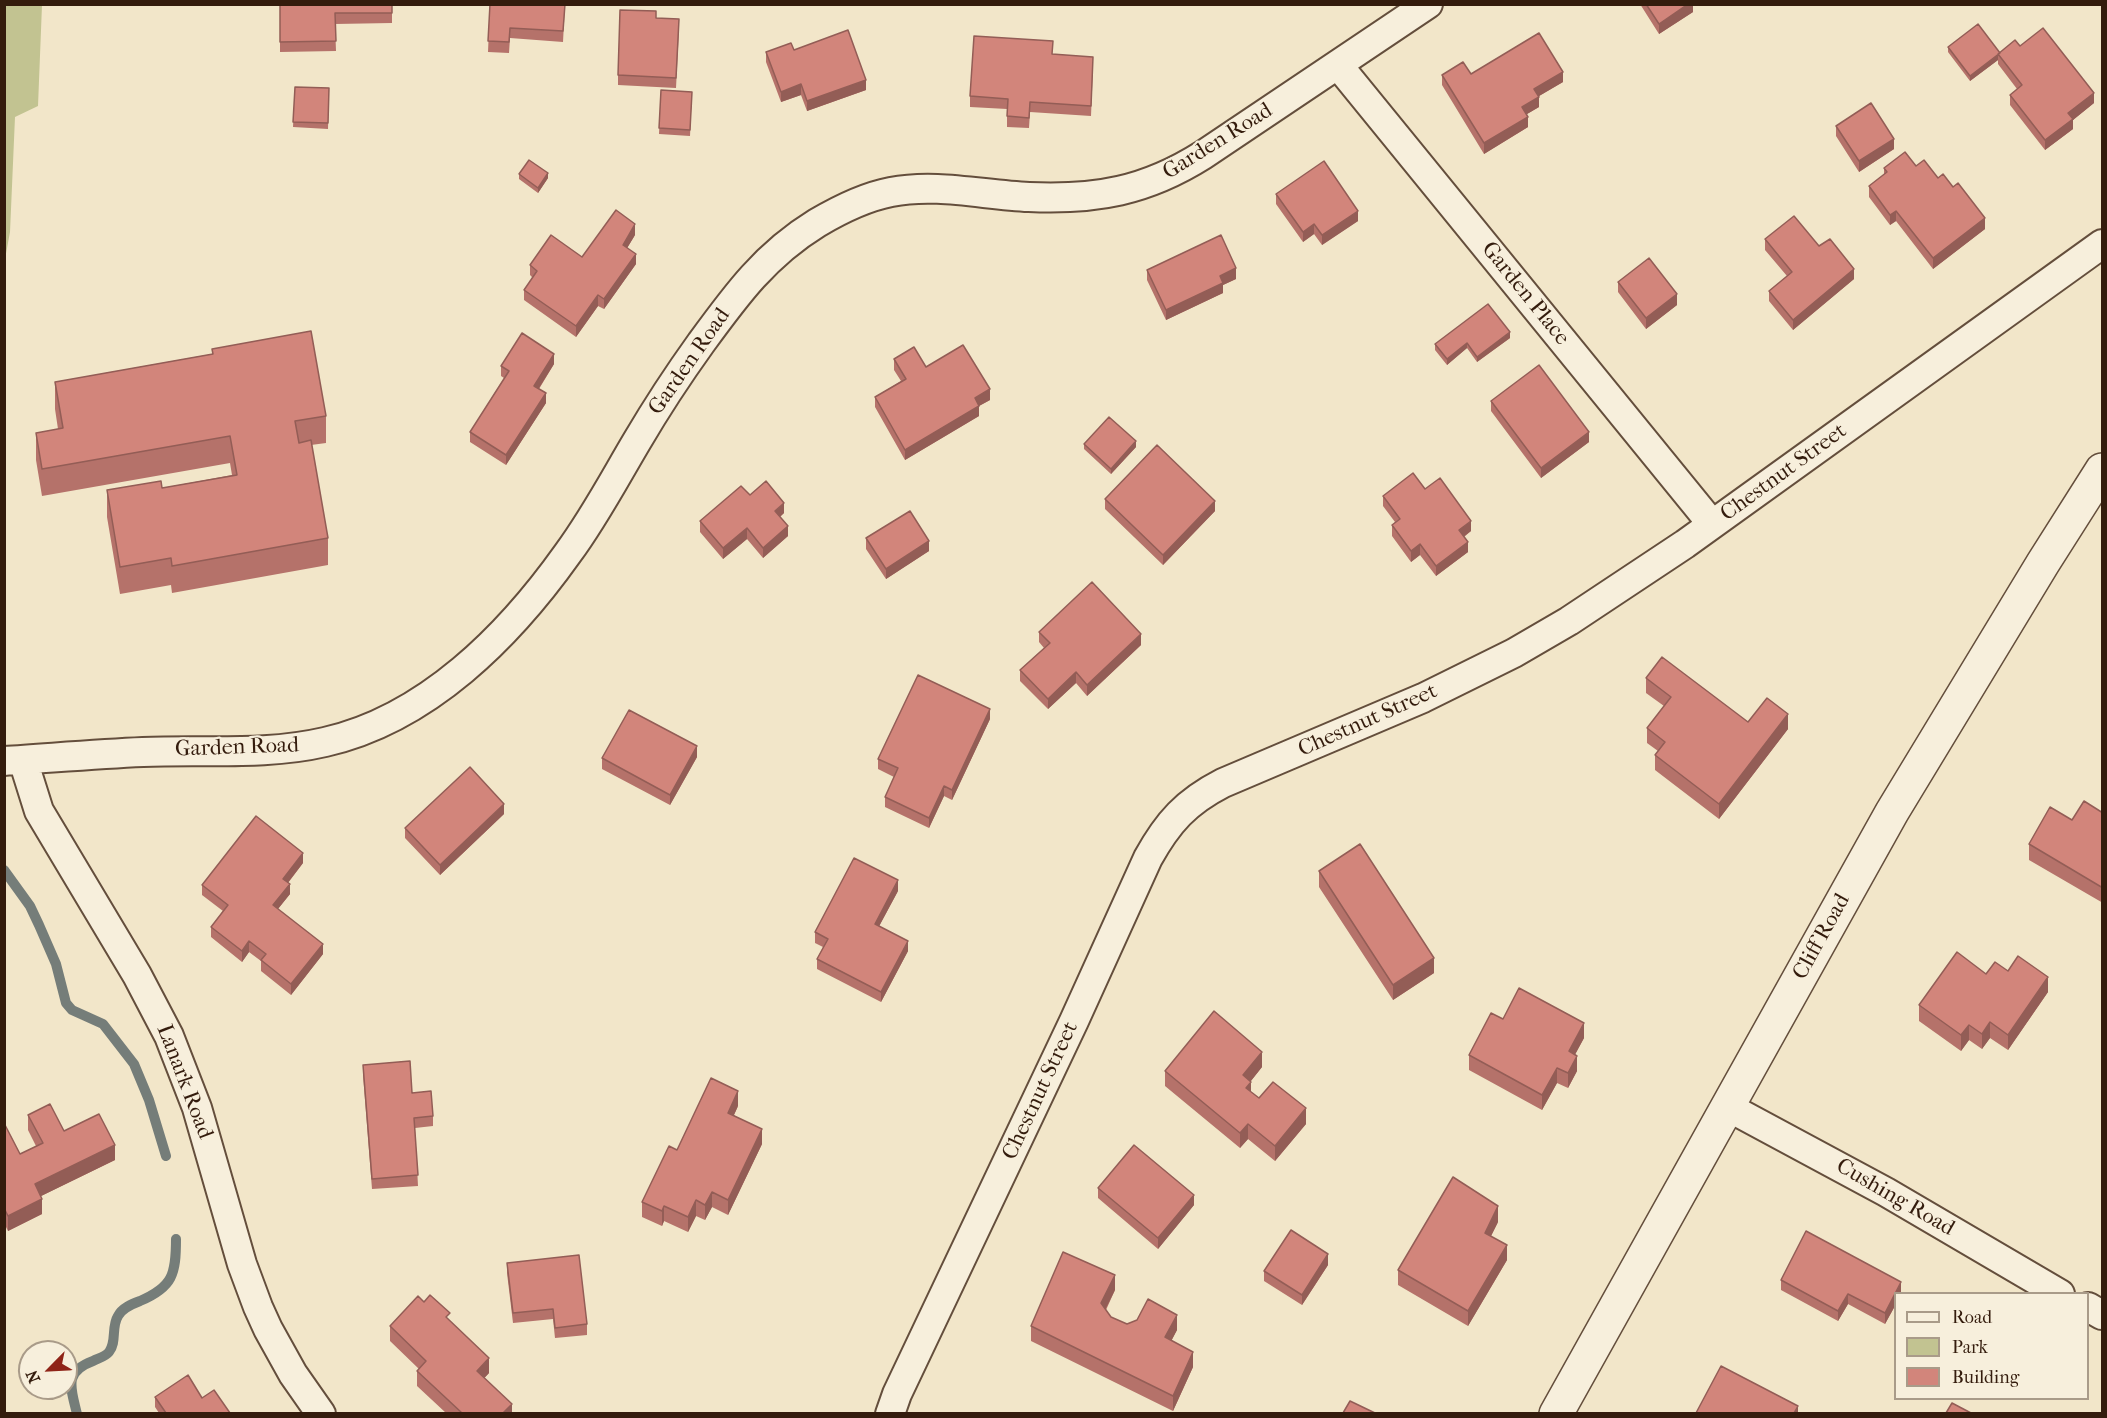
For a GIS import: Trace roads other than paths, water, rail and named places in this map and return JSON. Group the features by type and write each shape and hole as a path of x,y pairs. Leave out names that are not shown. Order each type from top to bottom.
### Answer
{"street":[{"name":"Garden Road","path":"14,760 143,752 247,752 288,748 350,735 392,717 433,692 465,668 499,636 533,598 570,551 656,409 731,303 761,267 808,229 853,204 892,192 933,189 1030,197 1064,197 1128,190 1167,176 1186,166 1428,4"},
{"name":"Garden Place","path":"1338,64 1712,524"},
{"name":"Chestnut Street","path":"890,1413 901,1384 1074,1021 1148,858 1162,833 1175,817 1204,793 1223,783 1402,707 1514,653 1579,615 1712,524 2103,244"},
{"name":"Cliff Road","path":"1556,1413 1892,812 2038,571 2103,470"},
{"name":"Lanark Road","path":"14,760 46,825 137,975 169,1036 197,1108 242,1264 258,1307 293,1374 321,1413"},
{"name":"Cushing Road","path":"1728,1107 1886,1192 2058,1292"},
{"path":"2089,1308 2103,1315"}],"waterway":[{"path":"4,870 30,906 39,925 56,964 66,1003 72,1010 103,1024 134,1064 149,1100 166,1156"},
{"path":"77,1414 72,1389 73,1376 83,1365 109,1352 113,1344 116,1320 122,1311 151,1296 166,1284 173,1270 176,1239"}]}
